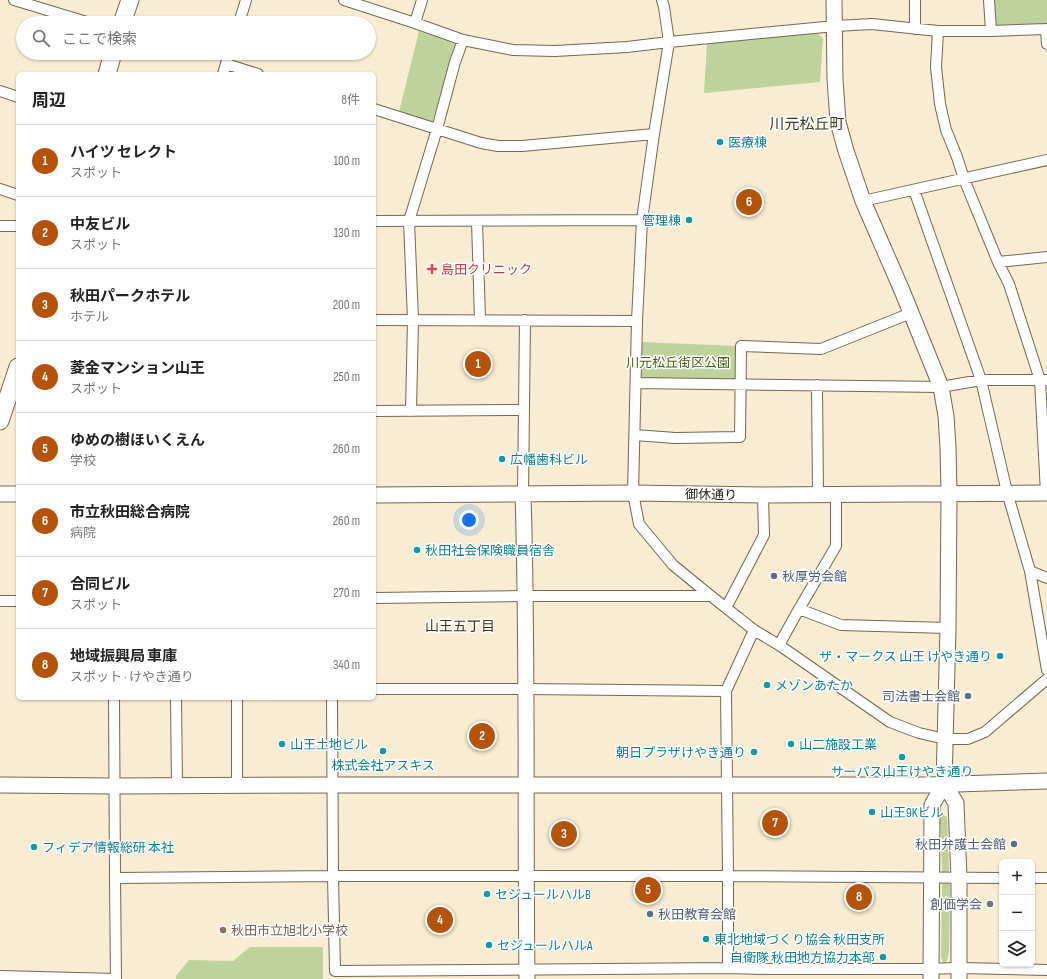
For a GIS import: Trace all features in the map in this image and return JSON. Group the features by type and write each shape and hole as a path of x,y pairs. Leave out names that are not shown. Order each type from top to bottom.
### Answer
{"main road":[{"path":"124,16 130,0"},
{"path":"108,72 111,60"},
{"path":"1,417 16,373"}],"street":[{"path":"14,0 45,5 72,16"},
{"path":"241,16 246,0"},
{"path":"344,0 463,40 513,50 555,51 627,47 835,26 872,24 938,31 1046,29 1047,44"},
{"path":"415,23 422,0"},
{"path":"662,0 669,42 642,220 637,321 633,493 639,524 673,565 726,608 754,630 779,645 890,722 919,733 945,739 968,739 985,732 1047,679"},
{"path":"834,0 835,79 838,122 863,201 941,387 948,447 948,628 944,784 932,804 931,974"},
{"path":"914,0 915,29"},
{"path":"989,0 991,31"},
{"path":"938,31 936,67 940,104 946,130 957,156 964,179 998,262 1009,284 1043,380 1047,493"},
{"path":"412,411 412,320 409,222 437,129 455,62 463,40"},
{"path":"225,69 245,72"},
{"path":"0,91 16,96"},
{"path":"376,110 481,143 498,146 522,146 654,134"},
{"path":"863,201 1047,160"},
{"path":"0,189 16,193"},
{"path":"914,190 981,380 1007,492 1030,571 1047,670"},
{"path":"376,221 642,220"},
{"path":"477,221 480,320"},
{"path":"0,226 16,226"},
{"path":"998,262 1047,257"},
{"path":"635,434 675,438 740,437 741,346 821,349 911,313"},
{"path":"376,320 637,321"},
{"path":"525,320 523,494 526,596 527,974"},
{"path":"636,384 941,387 981,380 1043,380"},
{"path":"817,385 818,495"},
{"path":"376,412 524,410"},
{"name":"御休通り","path":"376,495 633,493 836,495 1007,492 1047,493"},
{"path":"0,494 16,494"},
{"path":"726,608 764,535 764,495"},
{"path":"779,645 836,546 836,495"},
{"path":"1030,571 1047,578"},
{"path":"376,598 711,596"},
{"path":"0,601 16,601"},
{"path":"799,609 841,626 948,628"},
{"path":"728,968 726,691 754,630"},
{"path":"376,689 726,691"},
{"path":"0,976 116,979 114,700"},
{"path":"176,700 177,786"},
{"path":"237,700 237,786"},
{"path":"332,700 335,971 391,975 527,974 728,968 931,974 1047,970"},
{"path":"0,786 926,785 1047,781"},
{"path":"944,784 956,803 959,878 959,974"},
{"path":"116,878 333,876 999,878"},
{"path":"1035,878 1047,878"}],"green space":[{"path":"993,0 1047,0 1047,24 994,25"},
{"path":"419,31 456,44 432,123 399,112"},
{"path":"815,31 823,38 820,82 704,93 707,43"},
{"name":"川元松丘街区公園","path":"642,342 737,346 736,380 641,380"},
{"path":"943,815 947,817 949,870 947,875 944,875 942,870 940,817"},
{"path":"944,880 947,880 950,885 949,951 946,962 943,962 941,957 942,885"},
{"path":"250,947 323,947 323,979 176,979 176,976 189,960 233,961"}],"place":[{"name":"医療棟","path":"720,142"},
{"name":"市立秋田総合病院","path":"749,202"},
{"name":"管理棟","path":"689,220"},
{"name":"島田クリニック","path":"432,269"},
{"name":"ハイツ セレクト","path":"478,364"},
{"name":"広幡歯科ビル","path":"502,459"},
{"name":"秋田社会保険職員宿舎","path":"417,550"},
{"name":"秋厚労会館","path":"774,576"},
{"name":"ザ・マークス 山王 けやき通り","path":"1000,656"},
{"name":"メゾンあたか","path":"767,685"},
{"name":"司法書士会館","path":"968,696"},
{"name":"中友ビル","path":"482,736"},
{"name":"山王土地ビル","path":"282,744"},
{"name":"山二施設工業","path":"791,744"},
{"name":"株式会社アスキス","path":"383,751"},
{"name":"朝日プラザけやき通り","path":"754,752"},
{"name":"サーパス山王けやき通り","path":"902,757"},
{"name":"山王9Kビル","path":"872,812"},
{"name":"合同ビル","path":"775,823"},
{"name":"秋田パークホテル","path":"564,834"},
{"name":"秋田弁護士会館","path":"1014,844"},
{"name":"フィデア情報総研 本社","path":"34,847"},
{"name":"ゆめの樹ほいくえん","path":"648,890"},
{"name":"セジュールハルB","path":"487,894"},
{"name":"地域振興局 車庫","path":"859,897"},
{"name":"創価学会","path":"990,904"},
{"name":"秋田教育会館","path":"650,914"},
{"name":"菱金マンション山王","path":"440,920"},
{"name":"秋田市立旭北小学校","path":"223,930"},
{"name":"東北地域づくり協会 秋田支所","path":"706,939"},
{"name":"セジュールハルA","path":"489,945"},
{"name":"自衛隊 秋田地方協力本部","path":"883,957"}],"district":[{"name":"川元松丘町","path":"807,124"},
{"name":"山王五丁目","path":"460,626"}]}
